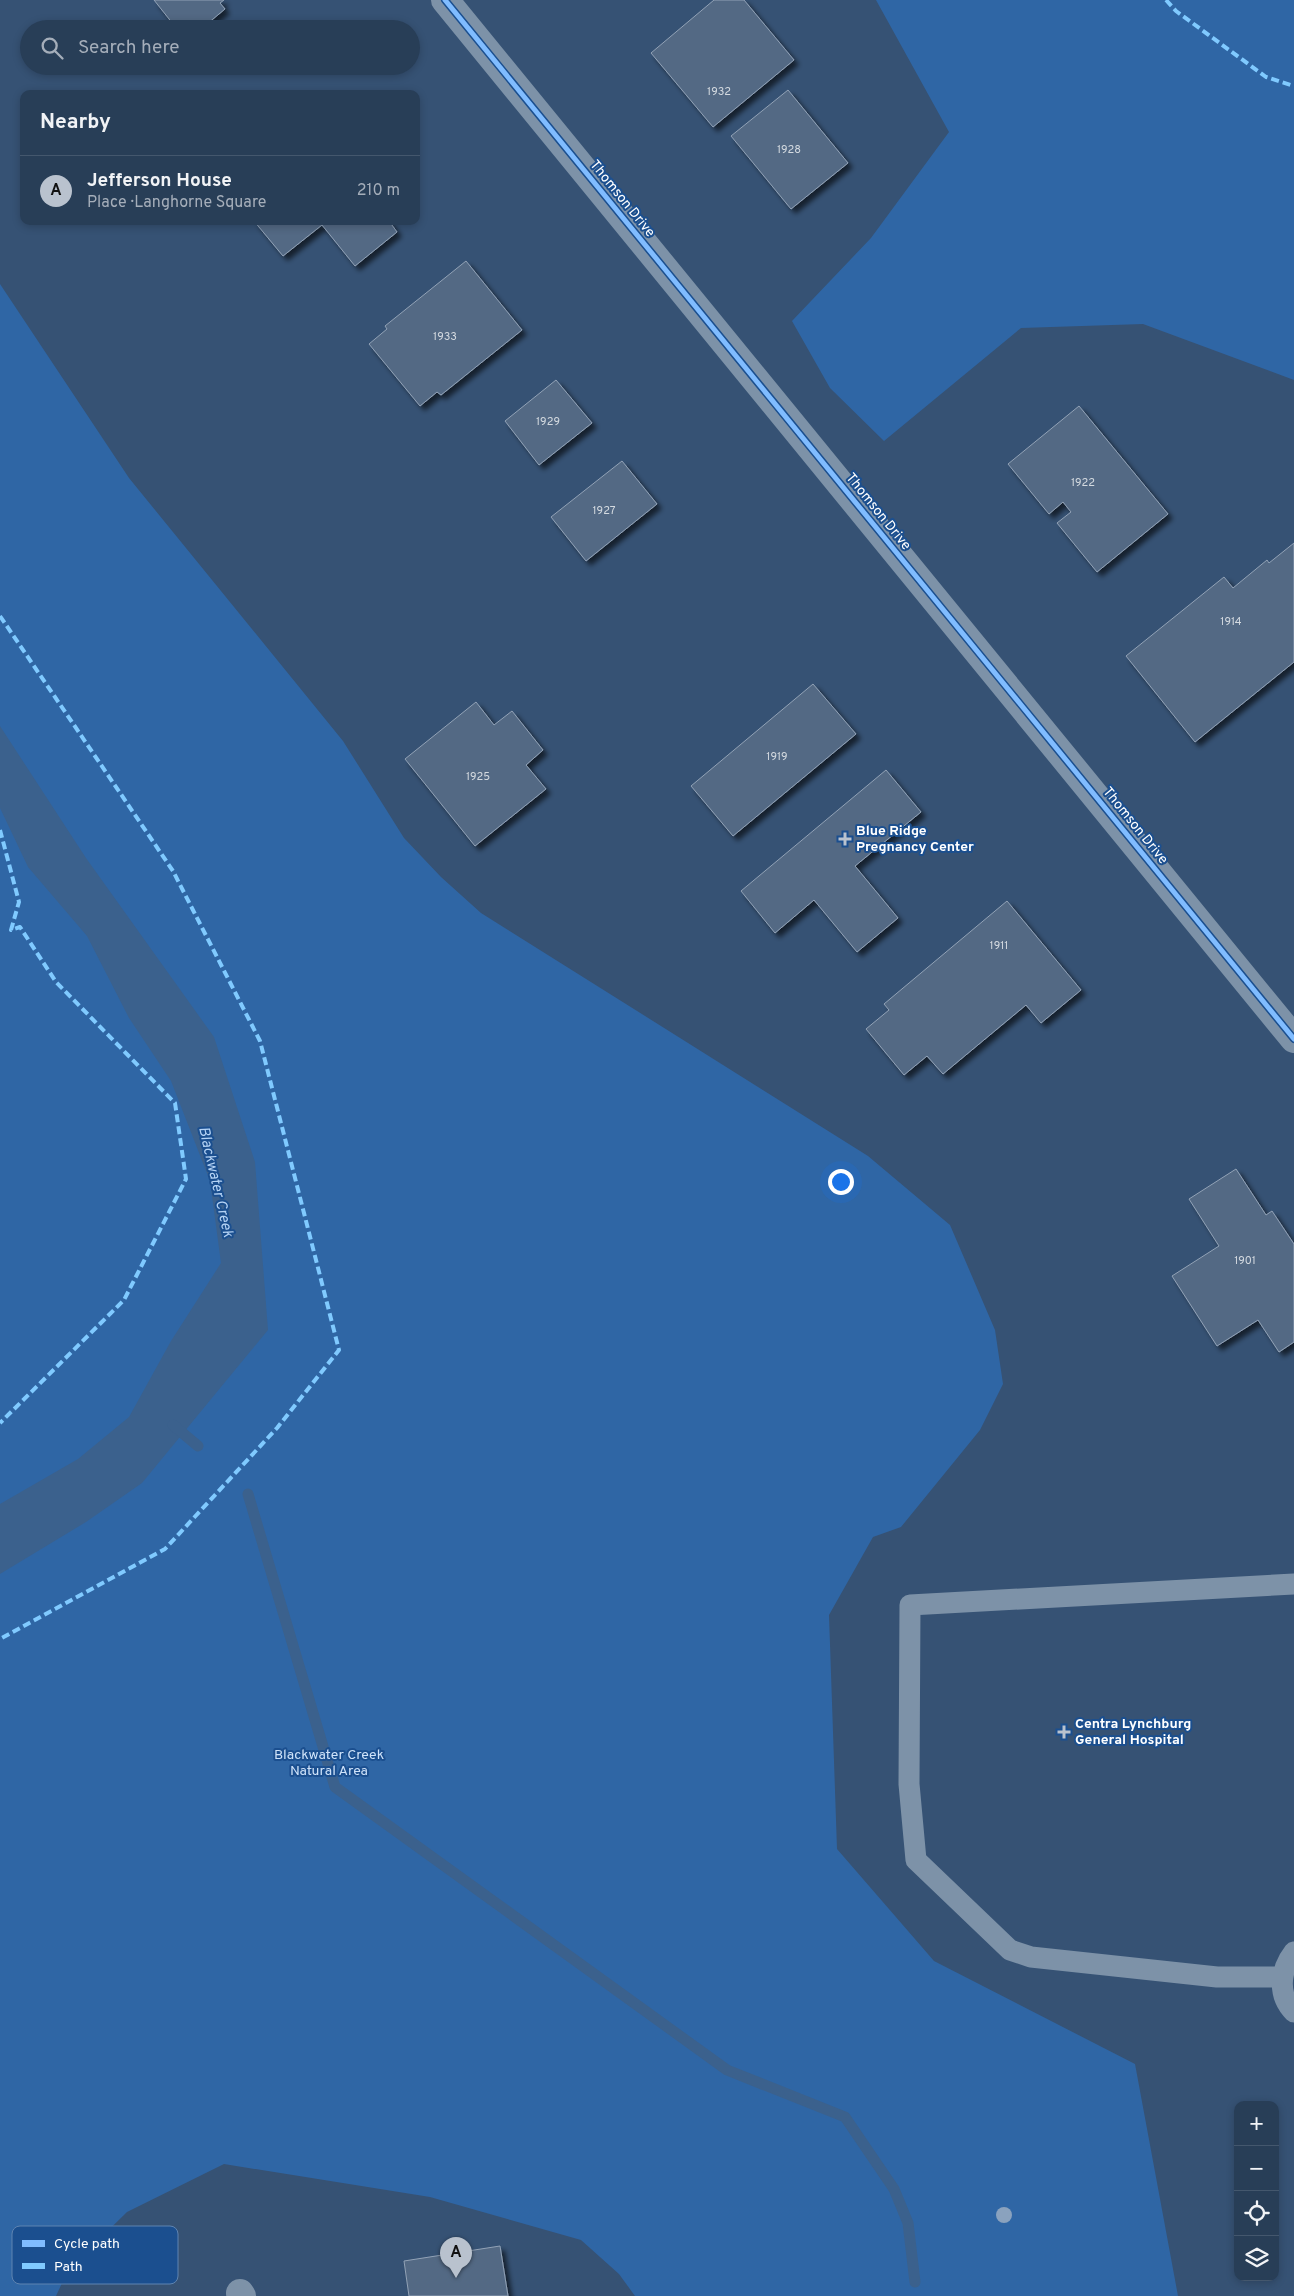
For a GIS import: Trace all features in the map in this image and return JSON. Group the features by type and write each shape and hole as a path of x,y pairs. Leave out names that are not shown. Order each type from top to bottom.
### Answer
{"street":[{"name":"Thomson Drive","path":"445,0 1294,1039"}],"lane":[{"path":"1282,1977 1217,1977 1031,1957 1010,1950 916,1860 909,1784 910,1605 1294,1584"},
{"path":"1294,1952 1287,1961 1282,1977 1283,1994 1294,2012"}],"green space":[{"path":"876,0 1294,0 1294,380 1143,324 1021,328 884,441 830,388 792,321 871,238 949,132"},
{"name":"Blackwater Creek Natural Area","path":"0,284 129,478 343,741 404,838 441,877 481,913 868,1156 950,1225 995,1330 1003,1384 980,1430 901,1527 873,1537 829,1615 837,1849 934,1961 1135,2064 1178,2296 635,2296 619,2274 581,2240 430,2197 224,2164 127,2212 113,2226 12,2226 12,2284 62,2284 56,2296 0,2296"}],"water":[{"name":"Blackwater Creek","path":"0,726 86,858 214,1037 255,1162 268,1330 142,1483 86,1522 0,1574 0,1504 78,1459 129,1417 171,1341 221,1263 210,1181 171,1081 129,1018 87,936 28,867 0,808"}],"building":[{"path":"154,0 224,0 220,3 225,9 212,20 170,20"},
{"path":"714,0 744,0 794,60 713,127 651,53"},
{"path":"788,90 848,163 791,209 731,136"},
{"path":"257,225 322,225 283,256"},
{"path":"322,225 392,225 397,232 355,266"},
{"path":"466,261 522,330 441,395 437,392 420,406 369,344 387,329 385,326"},
{"path":"556,380 592,423 539,465 505,421"},
{"path":"1079,406 1168,514 1097,572 1057,523 1071,512 1063,502 1049,514 1008,464"},
{"path":"622,461 657,504 586,561 551,517"},
{"path":"1294,543 1294,662 1195,742 1126,656 1224,577 1233,588 1267,560 1269,563"},
{"path":"813,684 856,734 733,836 691,786"},
{"path":"476,702 494,725 512,711 543,750 526,765 546,789 475,846 405,759"},
{"name":"Blue Ridge Pregnancy Center","path":"886,770 921,812 855,866 898,918 857,952 814,900 775,933 741,891"},
{"path":"1007,901 1081,990 1041,1023 1026,1005 943,1074 927,1056 904,1075 866,1029 889,1010 884,1004"},
{"path":"1236,1169 1266,1215 1272,1211 1294,1244 1294,1342 1279,1352 1258,1320 1217,1346 1172,1276 1219,1246 1189,1199"},
{"path":"500,2246 508,2296 409,2296 404,2261"}],"waterway":[{"path":"173,1425 198,1446"},
{"path":"248,1494 335,1787 727,2070 845,2117 894,2189 908,2223 915,2282"}],"marked path":[{"path":"1166,0 1176,11 1266,77 1294,86"},
{"path":"0,616 173,871 260,1041 339,1350 277,1428 165,1549 0,1639"},
{"path":"0,830 19,902 11,930 20,927 56,982 175,1103 186,1179 124,1300 0,1423"}],"cycle path":[{"path":"445,0 1294,1039"}],"place":[{"name":"Blue Ridge Pregnancy Center","path":"845,839"},
{"name":"Centra Lynchburg General Hospital","path":"1064,1732"},
{"name":"Jefferson House","path":"456,2278"}]}
